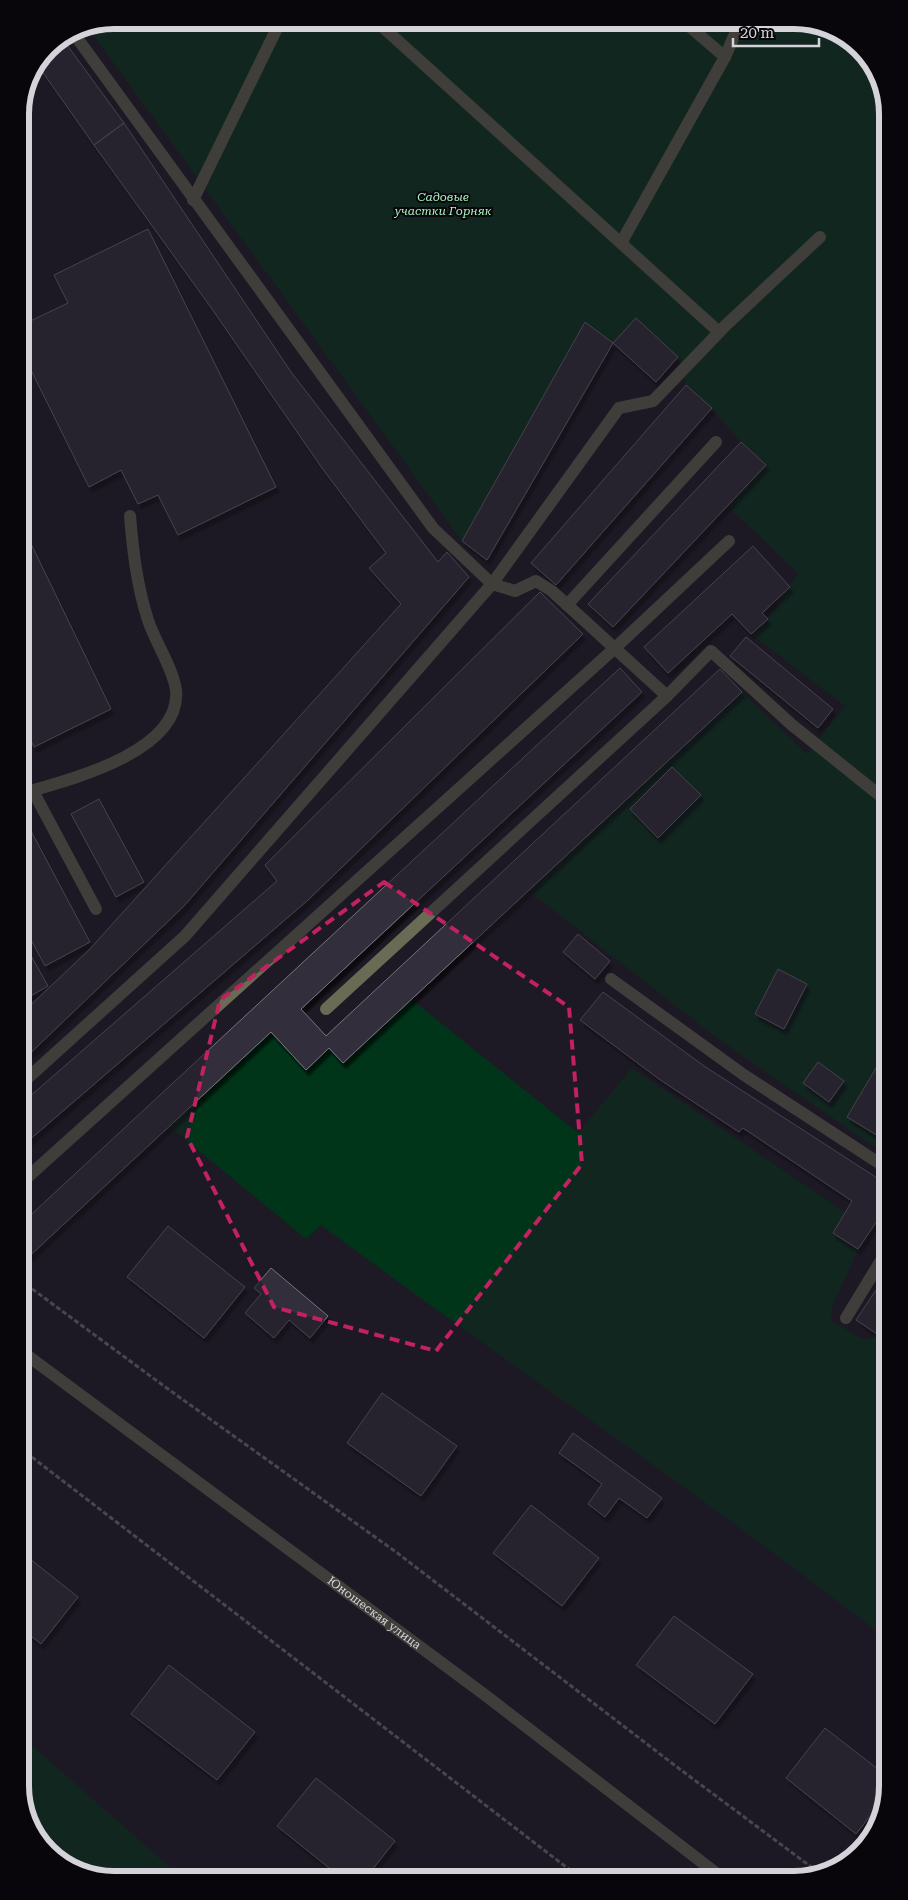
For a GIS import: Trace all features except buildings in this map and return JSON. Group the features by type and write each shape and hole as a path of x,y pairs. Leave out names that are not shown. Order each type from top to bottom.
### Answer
{"street":[{"path":"192,200 277,29"},
{"path":"385,29 719,332"},
{"path":"692,29 725,57"},
{"path":"621,243 725,57 737,29"},
{"path":"77,37 192,200 433,528 492,584 515,591 536,581 552,591 667,696"},
{"path":"29,1077 185,936 492,584 618,408 653,401 719,332 820,237"},
{"path":"567,605 716,442"},
{"path":"29,791 82,777 127,756 164,728 172,717 176,701 176,690 173,677 154,639 141,596 134,560 130,516"},
{"path":"29,1176 615,648 729,541"},
{"path":"326,1009 667,696 711,651 792,725 879,795"},
{"path":"33,790 96,909"},
{"path":"611,979 744,1074 879,1163"},
{"path":"846,1318 879,1264"},
{"name":"Юношеская улица","path":"29,1357 485,1695 713,1871"}],"path":[{"path":"29,1287 168,1389 396,1552 677,1767 815,1869"},
{"path":"29,1455 571,1871"}],"highlighted area":[{"path":"384,882 569,1007 582,1164 436,1351 274,1307 187,1137 220,1000"}],"green space":[{"name":"Садовые участки Горняк","path":"103,29 800,29 822,33 832,38 841,43 862,62 873,81 878,97 879,114 879,1149 717,1038 529,891 742,692 807,754 845,706 751,634 768,619 798,573 728,506 765,465 741,442 711,408 686,385 678,357 636,318 613,343 585,322 462,541 91,32"},
{"path":"411,999 578,1133 632,1068 845,1212 833,1233 858,1249 832,1307 831,1321 864,1340 879,1336 879,1633 677,1482 321,1225 306,1239 169,1126 271,1032 306,1069 329,1048"},
{"path":"29,1743 174,1871 97,1870 76,1862 58,1850 40,1829 30,1803"}]}
